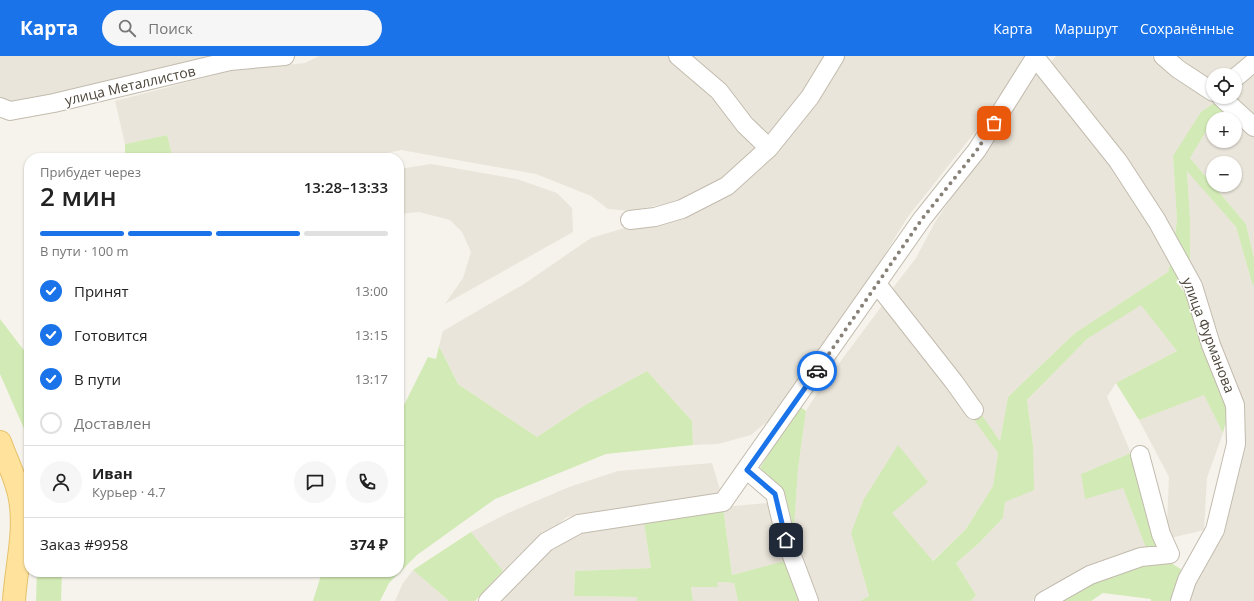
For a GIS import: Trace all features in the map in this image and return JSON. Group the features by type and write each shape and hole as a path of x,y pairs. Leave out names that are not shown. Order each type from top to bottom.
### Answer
{"main road":[{"path":"0,442 14,478 19,495 21,513 21,534 14,601"},
{"path":"0,461 14,478"}],"street":[{"name":"улица Металлистов","path":"0,107 10,110 54,103 230,61 285,56"},
{"path":"678,56 719,91 745,125 769,148"},
{"path":"630,220 655,217 682,209 727,186 769,148 810,97 835,56"},
{"path":"488,601 546,542 579,524 723,502 878,284 922,219 977,150 1036,56"},
{"name":"улица Фурманова","path":"1036,56 1118,161 1157,222 1193,286 1211,345 1235,405 1236,444 1219,516 1215,530 1187,580 1180,601"},
{"path":"1163,56 1178,69 1206,87"},
{"path":"1242,72 1254,62"},
{"path":"1229,104 1254,127"},
{"path":"878,284 974,410"},
{"path":"1140,456 1161,534 1170,554"},
{"path":"747,470 775,494 786,540 809,601"},
{"path":"1044,601 1090,575 1141,557 1170,554 1197,562"}],"shaded area":[{"path":"0,56 253,56 52,99 0,103"},
{"path":"319,56 670,56 717,98 740,134 762,150 745,165 689,199 630,211 608,209 591,196 536,174 401,150 388,153 172,153 167,135 125,144 115,101 234,70 305,63"},
{"path":"686,56 829,56 771,139"},
{"path":"843,56 1029,56 975,132 907,218 874,272 768,421 751,435 718,444 693,445 692,421 647,371 585,405 537,437 458,384 439,346 443,331 524,284 591,238 641,223 729,188"},
{"path":"1056,56 1151,56 1176,80 1206,96 1206,104 1214,104 1208,112 1206,112 1206,115 1173,156 1177,221 1174,240 1050,70 1051,62"},
{"path":"1178,56 1251,56 1238,68 1206,68 1206,78"},
{"path":"1254,70 1254,121 1236,104 1242,104 1242,80"},
{"path":"1036,74 1072,114 1125,182 1171,260 1168,272 1075,333 1008,397 1000,441 889,293 916,258 935,222"},
{"path":"1225,109 1228,112 1221,112"},
{"path":"1242,125 1254,136 1254,258 1246,224 1219,192 1242,192 1242,156 1206,156 1206,177 1190,158 1206,131 1206,148 1242,148"},
{"path":"431,164 517,179 557,193 572,208 573,232 445,304 463,278 471,252 462,232 450,220 419,212 404,214 404,168"},
{"path":"1187,170 1236,227 1254,286 1254,601 1188,601 1240,446 1190,265 1190,219"},
{"path":"884,303 965,407 998,453 993,486 966,529 932,561 891,513 851,532 869,596 860,601 818,601 794,529 798,469 806,411 819,390"},
{"path":"1141,304 1177,351 1116,383 1107,397 1131,453 1081,474 1123,488 1146,548 1103,562 1044,589 1032,601 971,601 976,595 956,563 978,544 1003,518 1005,502 1033,445 1027,400 1087,339"},
{"path":"1204,394 1223,433 1207,478 1204,530 1171,538 1167,524 1169,477 1139,420"},
{"path":"712,463 722,496 652,509 567,517 503,571 471,532 508,513 569,487 618,471"},
{"path":"768,503 785,561 732,575 723,507"},
{"path":"643,517 651,568 575,571 574,596 637,597 637,601 494,601 550,544 582,528"},
{"path":"413,570 449,601 395,601 403,583"},
{"path":"717,582 734,583 738,601 693,601 691,587 717,587"}],"green space":[{"path":"1213,104 1219,104 1225,109 1221,112 1206,112 1206,131 1190,158 1206,177 1206,192 1219,192 1246,224 1254,258 1254,286 1236,227 1187,171 1190,219 1190,265 1174,240 1177,221 1173,156 1201,112"},
{"path":"167,135 172,153 125,153 125,144"},
{"path":"1171,260 1181,273 1176,282 1186,294 1229,408 1223,433 1204,395 1139,420 1116,383 1177,351 1141,305 1087,339 1027,400 1033,445 1034,490 1005,502 1003,518 978,544 956,563 976,595 971,601 860,601 869,596 851,533 864,499 898,445 928,482 892,513 933,561 966,529 993,486 998,453 974,420 981,414 1000,441 1008,397 1075,333 1168,272"},
{"path":"0,319 24,350 24,429 0,374"},
{"path":"439,346 458,384 537,437 585,405 647,371 692,421 693,445 606,454 495,499 417,555 404,568 404,405 428,357 436,359"},
{"path":"799,406 806,411 798,469 794,529 784,490 760,468"},
{"path":"1131,453 1160,545 1146,548 1123,488 1085,499 1081,474"},
{"path":"723,507 732,575 785,561 801,601 738,601 734,583 717,582 718,587 691,587 693,601 637,601 637,597 574,596 575,571 651,568 643,517"},
{"path":"471,532 503,571 475,601 449,601 413,570"},
{"path":"1169,562 1181,569 1172,601 1151,601 1151,599 1103,593 1091,601 1055,601 1090,580 1140,563"},
{"path":"37,577 62,577 61,601 36,601"},
{"path":"320,577 395,577 389,583 380,601 313,601"}],"way so far":[{"path":"817,371 922,219 977,150 994,123"}],"route":[{"path":"786,540 775,494 747,470 817,371"}]}
